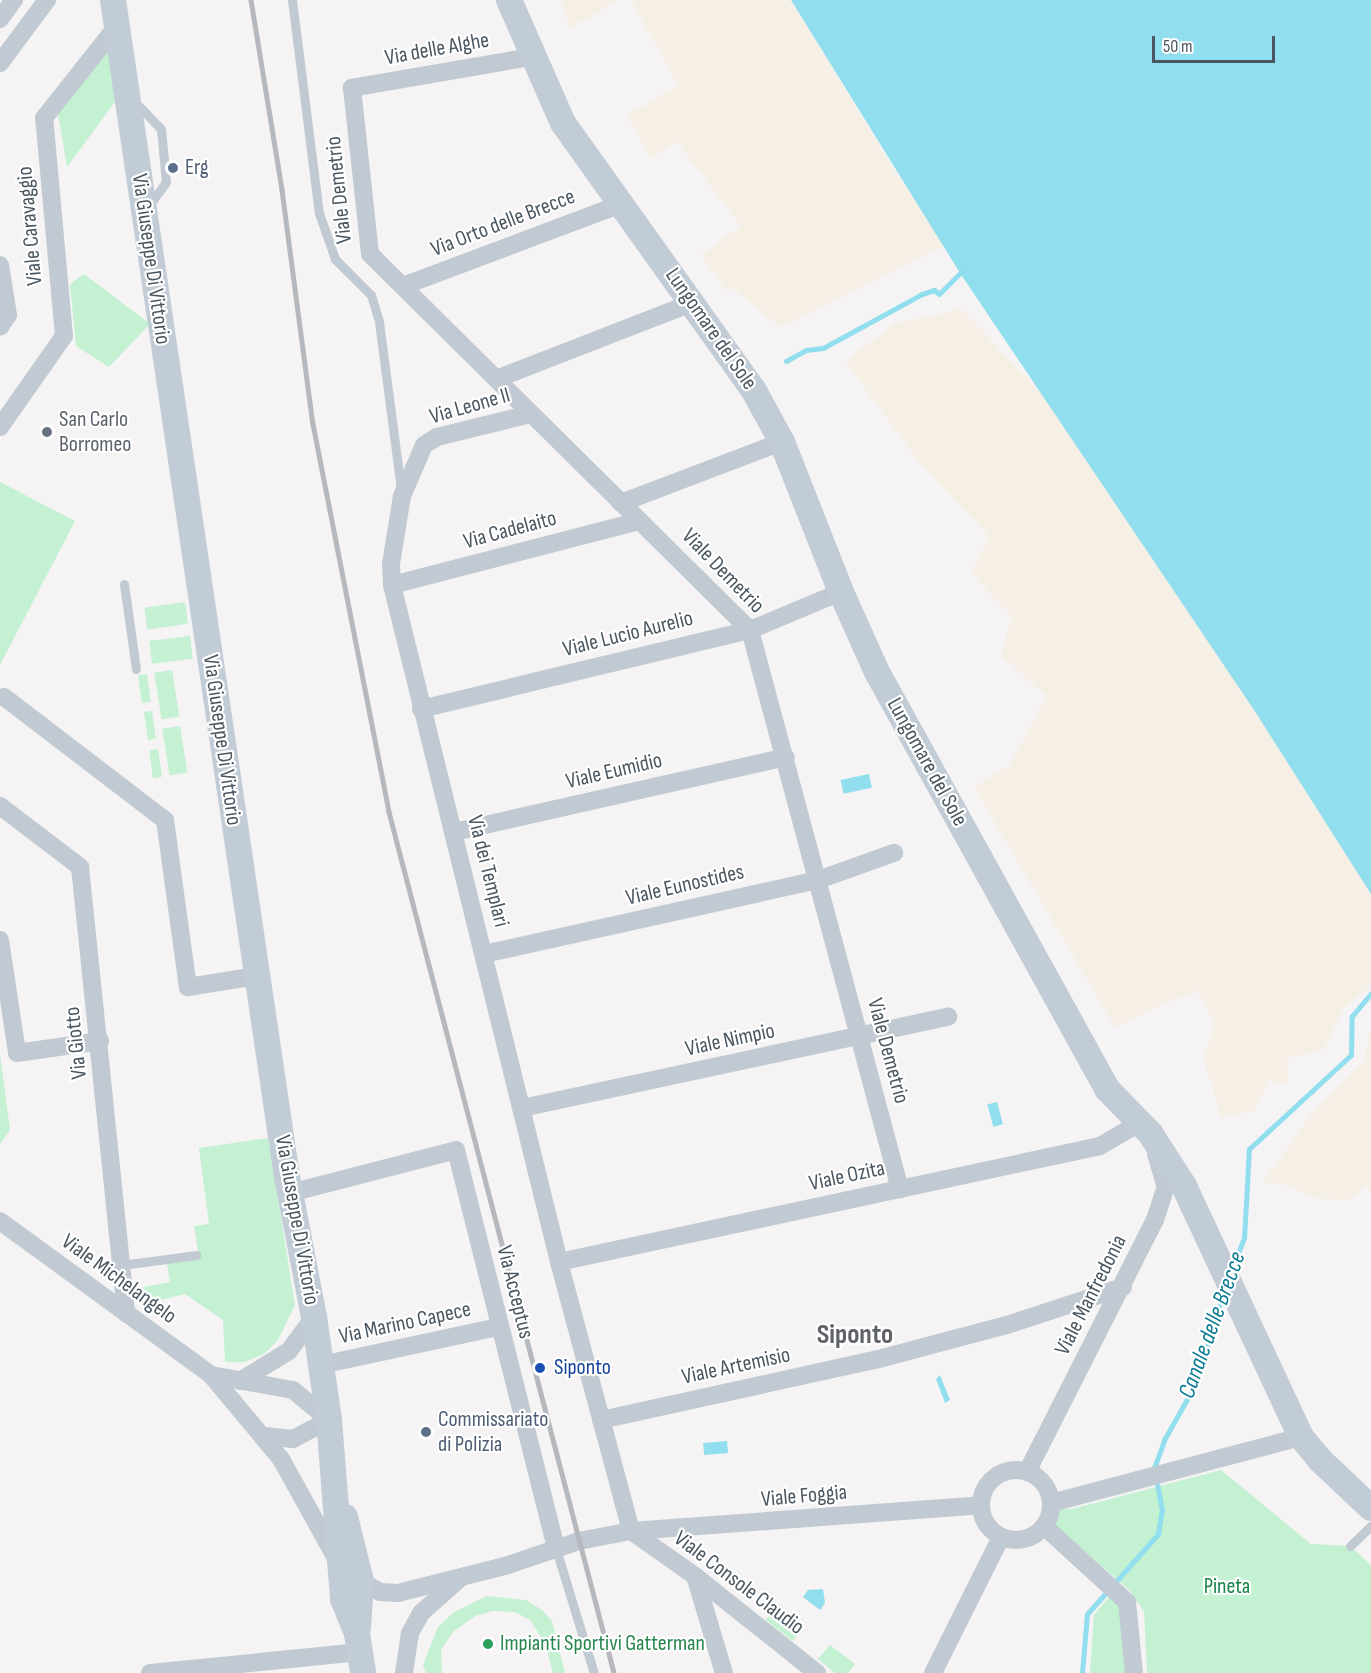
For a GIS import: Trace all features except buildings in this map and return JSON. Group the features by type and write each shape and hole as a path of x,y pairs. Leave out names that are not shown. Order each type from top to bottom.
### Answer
{"main road":[{"name":"Via Giuseppe Di Vittorio","path":"113,0 290,1193 314,1317 329,1420 337,1560 343,1599 360,1653"},
{"name":"Lungomare del Sole","path":"509,0 531,57 563,123 619,205 695,302 753,388 782,442 841,592 877,672 1107,1089 1144,1128 1184,1186 1236,1304 1301,1437 1320,1460 1371,1508"},
{"name":"Via Giuseppe Di Vittorio","path":"334,1480 361,1581 360,1653"}],"street":[{"path":"0,19 14,0"},
{"path":"0,63 47,0"},
{"name":"Viale Caravaggio","path":"0,427 64,336 44,118 117,26"},
{"name":"Via delle Alghe","path":"352,88 531,57"},
{"name":"Viale Demetrio","path":"352,88 370,254 750,630 786,757 900,1189"},
{"name":"Via Orto delle Brecce","path":"403,286 619,205"},
{"path":"0,265 8,315 0,327"},
{"path":"496,379 695,302"},
{"name":"Via Leone II","path":"392,585 391,564 402,496 412,480 416,459 424,445 437,437 531,414"},
{"path":"621,503 782,442"},
{"name":"Via Cadelaito","path":"392,585 640,521"},
{"name":"Via dei Templari","path":"392,585 559,1262 631,1532"},
{"name":"Viale Lucio Aurelio","path":"422,709 750,630 841,592"},
{"path":"4,697 165,820 188,987 257,975"},
{"name":"Viale Eumidio","path":"454,832 786,757"},
{"name":"Via Giotto","path":"0,806 80,867 100,1041 126,1314"},
{"name":"Viale Eunostides","path":"484,954 818,880 894,853"},
{"path":"0,940 17,1053 100,1041"},
{"name":"Viale Nimpio","path":"522,1108 860,1038 948,1017"},
{"name":"Viale Ozita","path":"559,1262 1100,1146 1144,1128"},
{"name":"Viale Manfredonia","path":"1027,1472 1155,1220 1166,1187 1144,1128"},
{"name":"Via Acceptus","path":"290,1193 456,1150 498,1327 556,1549"},
{"name":"Viale Michelangelo","path":"0,1221 211,1375 266,1436 337,1560"},
{"name":"Viale Artemisio","path":"601,1420 875,1360 1007,1326 1122,1287"},
{"path":"240,1380 289,1351 314,1317"},
{"name":"Via Marino Capece","path":"321,1365 498,1327"},
{"name":"Viale Michelangelo","path":"211,1375 293,1390 329,1420"},
{"path":"266,1436 293,1439 329,1420"},
{"path":"1051,1503 1301,1437"},
{"path":"1016,1470 1027,1472 1044,1483 1051,1503 1044,1526 1020,1540 1001,1537 987,1523 981,1505 983,1494 996,1477 1016,1470"},
{"name":"Viale Foggia","path":"361,1581 380,1592 398,1593 459,1579 579,1541 631,1532 981,1505"},
{"path":"1044,1526 1127,1602 1134,1673"},
{"name":"Viale Console Claudio","path":"631,1532 695,1576 817,1673"},
{"path":"933,1673 1001,1537"},
{"path":"695,1576 724,1673"},
{"path":"404,1673 410,1633 421,1613 459,1579"},
{"path":"150,1673 360,1653"}],"lane":[{"path":"292,0 320,213 335,260 372,296 379,322 402,496"},
{"path":"124,584 136,669"},
{"path":"122,1265 196,1255"},
{"path":"1350,1546 1371,1526"},
{"path":"556,1549 594,1673"}],"green space":[{"path":"111,46 117,99 67,167 58,114"},
{"path":"84,274 150,324 109,367 76,346 70,284"},
{"path":"0,482 75,521 0,665"},
{"path":"185,602 188,624 147,629 144,608"},
{"path":"190,636 193,659 152,664 149,641"},
{"path":"172,670 179,716 162,719 154,673"},
{"path":"147,674 151,702 142,703 138,675"},
{"path":"152,711 156,739 148,740 144,712"},
{"path":"180,726 187,772 170,775 162,729"},
{"path":"158,749 162,777 153,778 149,750"},
{"path":"0,1054 10,1130 0,1144"},
{"path":"268,1138 295,1305 278,1340 264,1354 244,1362 225,1362 223,1320 185,1294 144,1304 143,1287 170,1282 167,1264 199,1258 194,1226 209,1224 199,1148"},
{"name":"Pineta","path":"1221,1470 1311,1544 1350,1546 1371,1565 1371,1673 1147,1673 1144,1612 1131,1592 1054,1524 1058,1508 1072,1509"},
{"path":"1112,1593 1122,1604 1127,1673 1090,1673 1094,1615"},
{"path":"487,1596 526,1600 542,1610 552,1621 565,1673 553,1673 545,1643 530,1620 515,1612 493,1611 475,1616 453,1632 441,1650 442,1673 426,1673 423,1665 438,1627 454,1612"},
{"path":"778,1604 805,1625 792,1641 766,1620"},
{"path":"830,1645 855,1664 848,1673 835,1673 818,1659"}],"sand":[{"path":"560,0 619,0 570,28"},
{"path":"631,0 791,0 892,167 945,246 781,328 732,288 726,291 701,255 741,226 676,141 651,159 627,116 678,85"},
{"path":"962,309 1052,405 1256,713 1371,894 1371,985 1342,1010 1324,1050 1287,1058 1289,1085 1270,1081 1253,1112 1221,1116 1203,1056 1216,1024 1196,990 1115,1027 974,787 1010,765 1046,696 1001,655 1012,617 971,573 989,536 922,466 845,361 896,323"},
{"path":"1371,1027 1371,1191 1367,1186 1347,1201 1316,1198 1283,1184 1263,1182 1308,1119 1365,1060"}],"water":[{"path":"791,0 1371,0 1371,894 1256,713 960,273"},
{"path":"869,774 872,788 844,794 841,780"},
{"path":"997,1102 1003,1124 993,1127 987,1105"},
{"path":"940,1375 950,1400 945,1403 936,1379"},
{"path":"727,1441 728,1453 704,1455 703,1443"},
{"path":"823,1589 825,1603 820,1610 803,1597 808,1590"}],"waterway":[{"path":"786,361 806,350 823,348 922,294 934,290 939,294 960,273"},
{"name":"Canale delle Brecce","path":"1232,1269 1244,1238 1249,1149 1351,1055 1352,1016 1371,993"},
{"name":"Canale delle Brecce","path":"1082,1673 1087,1614 1158,1534 1162,1510 1154,1468 1164,1440 1196,1383 1224,1291"}],"railway":[{"path":"251,0 282,190 313,424 389,812 614,1673"}],"place":[{"name":"Erg","path":"173,168"},
{"name":"San Carlo Borromeo","path":"47,432"},
{"name":"Siponto","path":"540,1368"},
{"name":"Commissariato di Polizia","path":"426,1432"},
{"name":"Impianti Sportivi Gatterman","path":"488,1644"}],"district":[{"name":"Siponto","path":"855,1335"}]}
